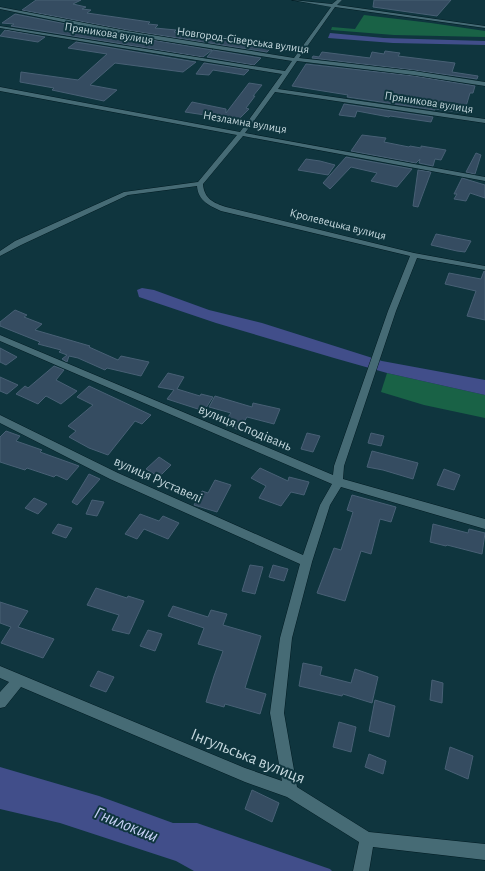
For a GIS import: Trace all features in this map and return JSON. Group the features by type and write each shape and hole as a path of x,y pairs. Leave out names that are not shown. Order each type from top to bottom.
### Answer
{"street":[{"path":"294,0 485,27"},
{"path":"0,254 18,243 126,193 200,184 275,90 285,73 334,5 340,0"},
{"name":"Новгород-Сіверська вулиця","path":"0,8 127,33 295,59 485,84"},
{"name":"Пряникова вулиця","path":"0,27 285,73"},
{"name":"Незламна вулиця","path":"0,89 485,179"},
{"name":"Пряникова вулиця","path":"275,90 485,122"},
{"name":"Кролевецька вулиця","path":"200,184 199,191 204,198 212,204 224,209 414,254 485,268"},
{"path":"291,791 277,713 286,638 306,562 325,505 338,482 339,466 414,254"},
{"name":"вулиця Сподівань","path":"0,338 338,482 485,524"},
{"name":"вулиця Руставелі","path":"0,419 114,476 306,562"},
{"name":"Інгульська вулиця","path":"0,672 18,681 245,775 291,791 368,839 485,852"},
{"path":"0,702 18,681"},
{"path":"361,871 368,839"}],"green space":[{"path":"364,15 485,31 485,37 394,35 331,30 332,27 355,29"},
{"path":"387,373 485,395 485,418 424,405 381,392"}],"water":[{"path":"330,33 384,38 485,41 485,45 393,43 328,38"},
{"path":"142,288 154,290 209,310 262,323 382,361 485,380 485,395 387,373 216,323 139,297 137,290"},
{"name":"Гнилокиш","path":"0,767 99,796 173,823 197,823 330,869 332,871 194,871 176,861 60,823 0,809"}],"building":[{"path":"36,0 81,0 73,4 86,7 82,9 91,10 87,13 150,22 148,24 158,25 155,28 176,30 174,32 213,37 215,35 256,41 253,44 273,46 267,52 127,30 22,10"},
{"path":"374,0 451,0 437,16 373,7"},
{"path":"15,14 127,36 212,50 203,57 11,26 14,24 2,23"},
{"path":"5,30 45,37 38,42 0,36"},
{"path":"76,42 196,62 183,72 115,63 90,85 117,90 104,101 52,90 54,88 20,82 21,72 78,80 107,54 68,48"},
{"path":"213,50 261,58 254,65 207,57"},
{"path":"385,51 400,53 398,56 455,63 452,72 478,76 477,79 312,58 313,56 319,57 322,52 370,58 372,52 384,54"},
{"path":"204,63 249,70 244,75 213,70 209,75 196,74"},
{"path":"306,64 414,76 475,86 473,93 470,93 464,113 435,110 347,97 348,95 292,86"},
{"path":"249,83 262,85 246,108 249,109 238,120 185,112 192,102 226,109 226,113"},
{"path":"344,104 433,117 431,122 389,117 357,111 355,117 339,115"},
{"path":"362,135 386,138 384,142 409,147 421,148 421,146 446,150 441,160 435,159 433,166 419,163 420,159 416,163 351,151"},
{"path":"476,153 481,155 475,174 466,172"},
{"path":"346,157 412,169 397,187 371,181 377,173 351,167 330,189 323,183"},
{"path":"306,159 335,165 328,175 298,170"},
{"path":"418,170 431,172 418,207 413,206"},
{"path":"462,178 485,185 485,198 470,193 466,201 454,199 457,194 454,194"},
{"path":"436,234 471,241 465,252 457,251 431,245"},
{"path":"484,271 485,320 467,316 476,291 445,284 449,273 481,279"},
{"path":"15,310 27,315 24,317 42,324 35,330 90,346 89,347 118,360 121,356 149,362 141,376 107,368 105,370 78,358 69,356 67,362 62,359 67,355 59,352 61,350 38,344 40,342 0,326 0,322"},
{"path":"0,348 17,357 6,365 0,362"},
{"path":"54,366 64,370 56,380 77,391 61,404 46,396 38,404 16,394 25,386 28,388"},
{"path":"168,373 184,377 177,389 200,396 201,394 213,397 204,411 167,399 174,390 158,387"},
{"path":"0,377 18,385 7,394 0,391"},
{"path":"89,386 151,415 142,424 135,421 108,455 89,448 69,437 76,431 68,426 93,405 77,397"},
{"path":"215,396 252,407 253,403 280,409 274,424 247,417 239,430 223,424 231,413 209,407"},
{"path":"6,431 20,436 16,441 42,450 40,452 79,466 67,480 56,475 54,477 27,468 25,470 0,462 0,437"},
{"path":"307,433 320,436 313,452 301,449"},
{"path":"371,433 384,436 381,446 368,443"},
{"path":"372,451 418,463 413,479 367,467"},
{"path":"159,457 171,465 159,477 146,469"},
{"path":"260,468 288,481 289,477 309,482 304,495 291,492 281,506 259,498 266,486 251,478"},
{"path":"444,469 460,475 454,490 437,485"},
{"path":"89,474 100,479 77,505 72,502"},
{"path":"215,480 231,485 217,512 194,505 202,491 208,493"},
{"path":"352,495 396,507 391,522 380,519 371,554 361,551 345,601 317,593 334,548 341,550 353,512 347,510"},
{"path":"34,498 47,504 38,514 25,508"},
{"path":"92,500 104,502 97,516 86,514"},
{"path":"140,514 159,521 163,516 179,523 168,539 144,529 137,539 125,534"},
{"path":"58,524 72,528 66,538 52,533"},
{"path":"433,524 468,533 469,529 485,533 482,554 430,542"},
{"path":"250,565 263,567 255,594 242,591"},
{"path":"273,565 288,569 284,581 269,577"},
{"path":"96,588 127,598 128,596 144,601 129,634 112,630 119,615 87,605"},
{"path":"0,602 28,611 18,627 54,639 43,658 1,643 11,627 0,623"},
{"path":"173,606 208,617 211,610 227,614 223,625 261,636 245,688 266,694 260,714 225,704 224,707 206,702 223,651 198,644 204,628 168,616"},
{"path":"148,630 162,634 155,651 140,646"},
{"path":"303,663 322,667 320,675 351,683 355,669 378,677 372,703 343,694 342,696 299,686"},
{"path":"98,671 114,677 106,692 90,686"},
{"path":"432,680 443,683 442,703 430,700"},
{"path":"375,700 395,706 389,737 369,731"},
{"path":"339,722 356,727 351,752 333,747"},
{"path":"450,747 473,756 468,779 445,769"},
{"path":"369,754 386,761 383,774 365,767"},
{"path":"252,790 279,803 272,822 245,809"}]}
